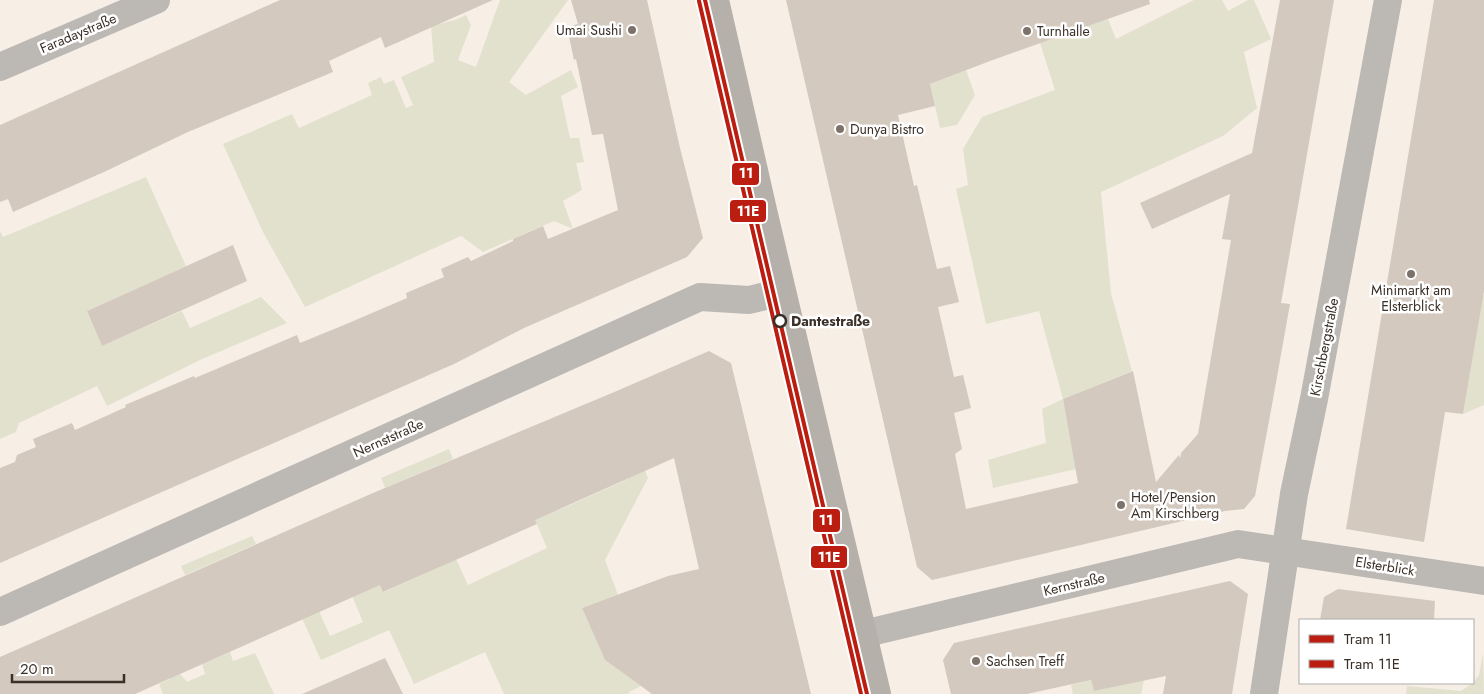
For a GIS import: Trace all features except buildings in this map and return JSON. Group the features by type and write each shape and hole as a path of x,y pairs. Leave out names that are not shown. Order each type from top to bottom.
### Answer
{"main road":[{"path":"715,0 877,694"}],"street":[{"name":"Faradaystraße","path":"0,66 156,0"},
{"name":"Kirschbergstraße","path":"1264,694 1287,551 1294,494 1316,389 1388,0"},
{"name":"Nernststraße","path":"0,612 700,297 749,300 782,292"},
{"name":"Kernstraße","path":"863,634 1238,544 1287,551"},
{"name":"Elsterblick","path":"1287,551 1484,581"}],"green space":[{"path":"500,0 568,0 509,82 526,95 571,70 578,87 561,96 570,138 579,138 584,162 576,163 582,190 563,201 573,229 554,221 483,252 461,236 305,307 263,232 223,144 292,114 299,128 372,95 368,83 381,77 384,84 394,80 406,108 413,105 401,77 434,62 431,26 466,15 471,25 458,60 476,67"},
{"path":"1194,0 1222,0 1228,11 1248,0 1254,0 1271,39 1244,52 1257,108 1223,136 1101,192 1111,293 1132,371 1063,399 1039,311 986,324 956,189 968,185 963,149 982,117 1055,90 1040,43 1108,19 1116,39"},
{"path":"966,70 975,95 957,125 940,128 930,84"},
{"path":"146,177 186,266 87,311 102,346 182,311 190,328 261,297 287,323 202,359 107,406 97,386 19,423 16,432 0,439 0,231 3,237"},
{"path":"1465,292 1484,295 1484,405 1463,414 1479,318"},
{"path":"1063,399 1076,469 993,488 988,460 1046,443 1042,409"},
{"path":"449,449 453,459 385,488 381,478"},
{"path":"643,466 648,478 605,560 618,595 582,608 605,660 641,686 629,692 629,694 504,694 485,652 414,684 389,630 321,660 299,612 319,611 330,636 363,622 352,596 378,579 384,592 440,567 435,555 451,548 468,585 547,548 532,513 561,509 626,480"},
{"path":"252,536 256,544 185,575 181,566"},
{"path":"230,652 233,661 255,653 274,694 163,694 159,684 170,679 166,669 173,666 187,682 205,674 202,664"},
{"path":"1483,653 1484,694 1406,694 1407,686 1461,691 1474,684 1479,675"},
{"path":"1147,666 1141,694 1073,694 1071,685 1091,680 1094,691 1126,684"}],"tram line":[{"name":"11","path":"705,0 867,694"},
{"name":"11E","path":"699,1 861,694"}],"place":[{"name":"Umai Sushi","path":"632,30"},
{"name":"Turnhalle","path":"1027,31"},
{"name":"Dunya Bistro","path":"840,129"},
{"name":"Minimarkt am Elsterblick","path":"1411,274"},
{"name":"Dantestraße","path":"780,321"},
{"name":"Hotel/Pension Am Kirschberg","path":"1121,505"},
{"name":"Sachsen Treff","path":"976,661"}]}
